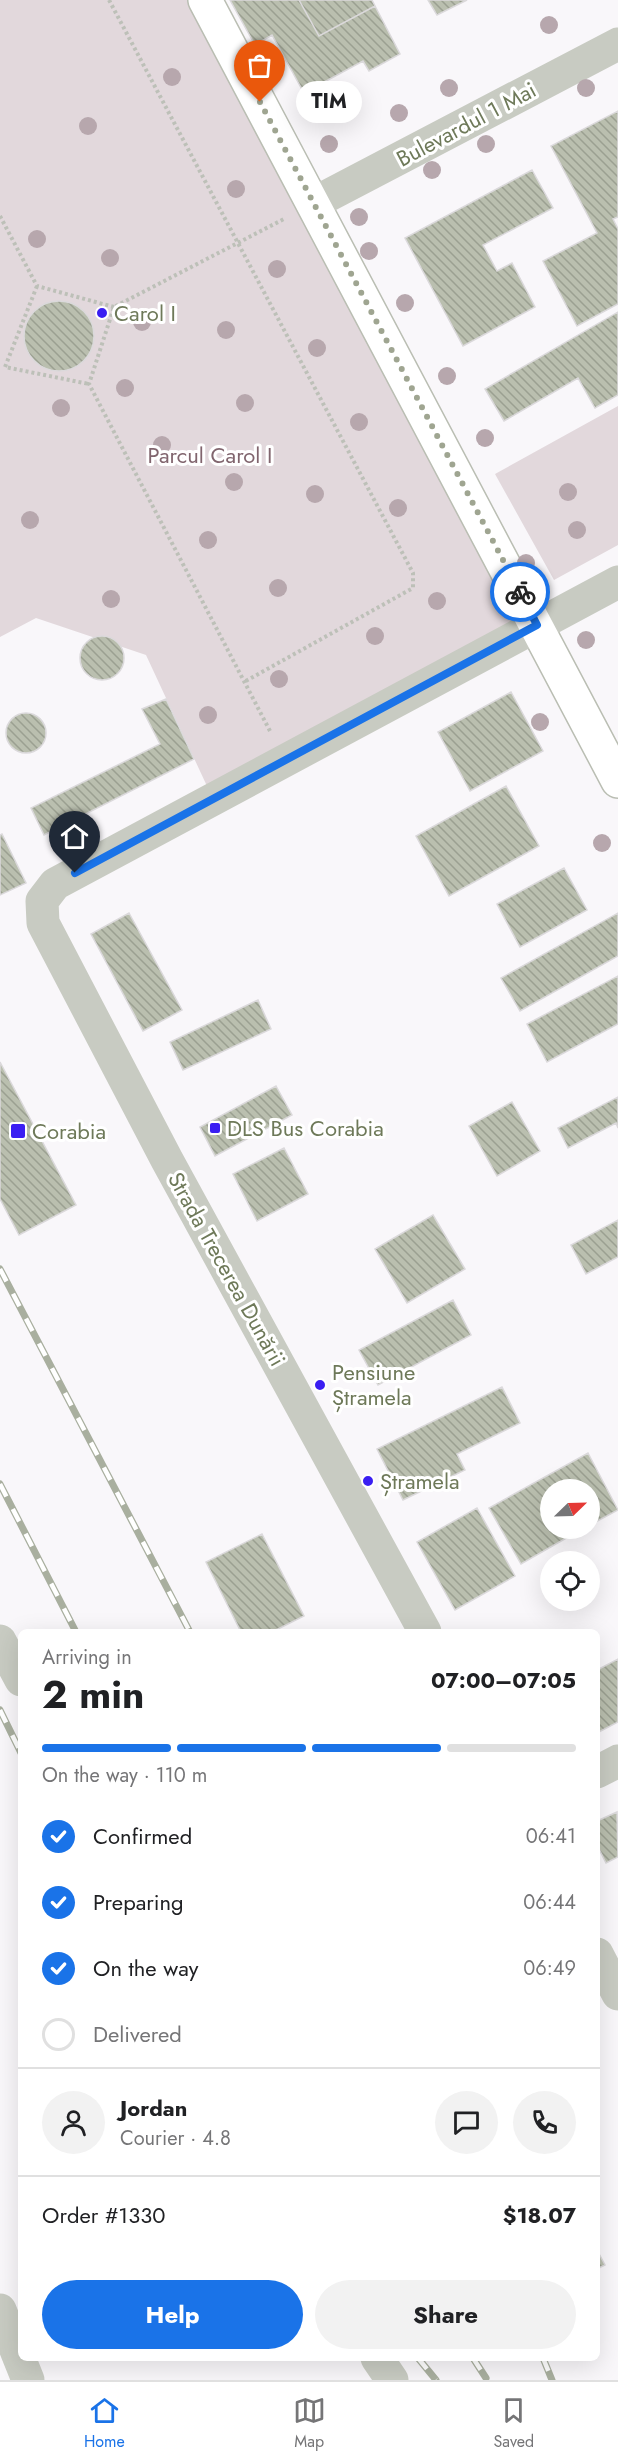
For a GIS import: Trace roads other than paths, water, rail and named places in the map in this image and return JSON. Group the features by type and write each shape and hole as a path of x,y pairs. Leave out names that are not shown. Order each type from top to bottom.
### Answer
{"main road":[{"path":"205,0 618,781"}],"street":[{"name":"Bulevardul 1 Mai","path":"314,204 618,44"},
{"path":"537,625 618,582"},
{"name":"Strada Trecerea Dunării","path":"423,1629 167,1160 43,923 42,901 55,884 537,625"},
{"path":"0,1641 18,1674"},
{"path":"600,1770 618,1761"},
{"path":"600,1960 618,1994"},
{"path":"0,2310 18,2355"},
{"path":"20,2361 28,2380"},
{"path":"378,2361 392,2380"}],"railway":[{"path":"0,1269 188,1629"},
{"path":"0,1484 74,1629"},
{"path":"0,1710 18,1747"},
{"path":"420,2361 436,2380"},
{"path":"475,2361 486,2378"},
{"path":"544,2361 552,2380"}],"place":[{"name":"TIM","path":"260,102"},
{"name":"Carol I","path":"102,313"},
{"name":"DLS Bus Corabia","path":"215,1128"},
{"name":"Corabia","path":"18,1131"},
{"name":"Pensiune Ștramela","path":"320,1385"},
{"name":"Ștramela","path":"368,1481"}],"park label":[{"name":"Parcul Carol I","path":"210,455"}]}
